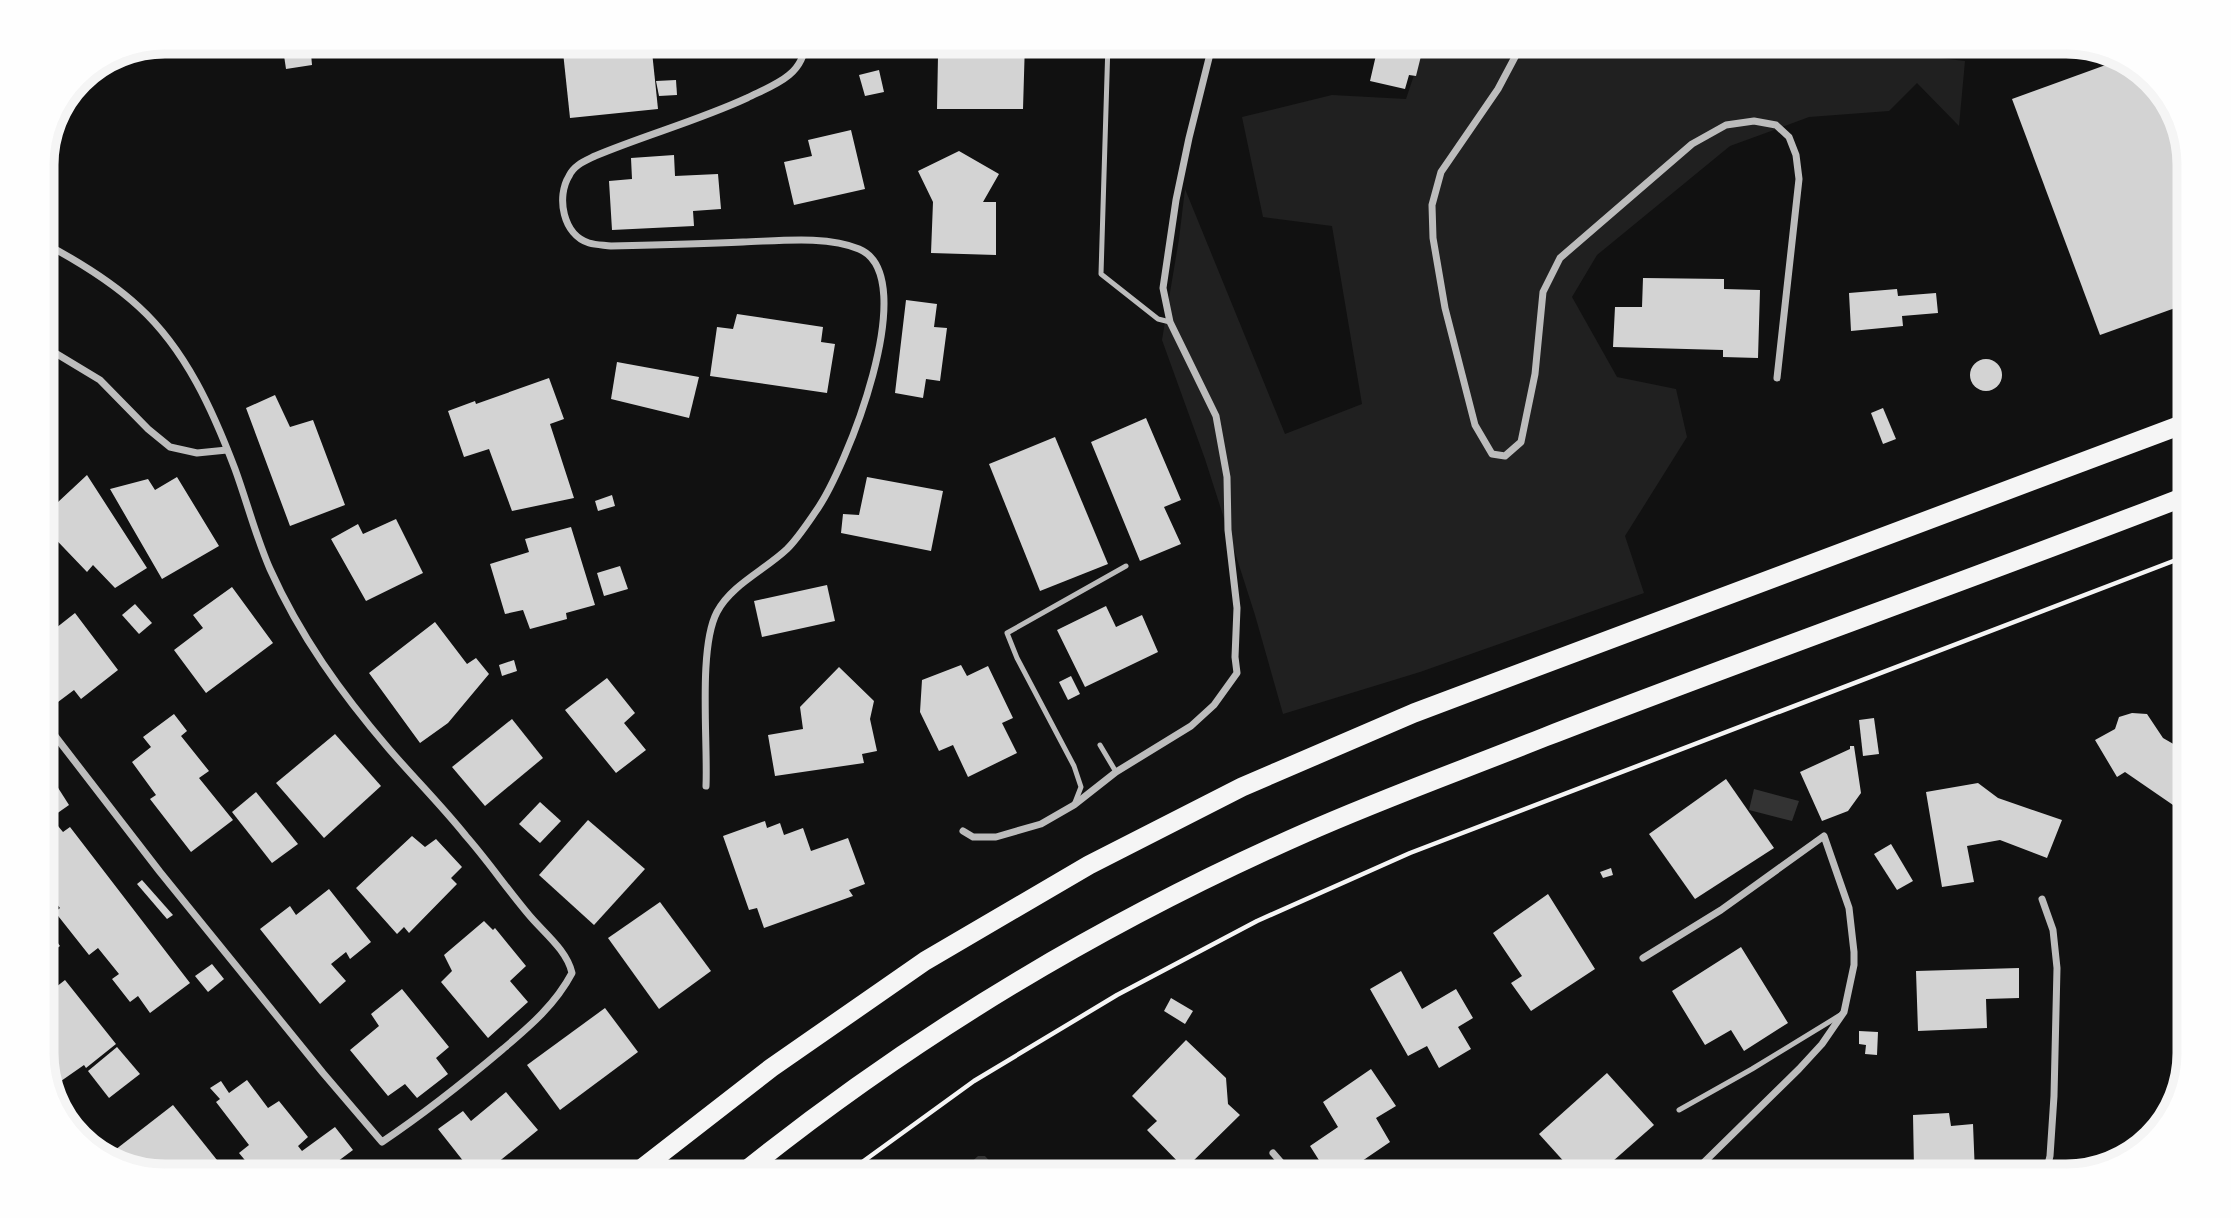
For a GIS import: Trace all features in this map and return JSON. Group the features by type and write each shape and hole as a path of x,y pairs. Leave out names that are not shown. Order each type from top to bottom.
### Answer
{"highway":[{"path":"2100,454 2177,419"},
{"path":"647,1164 771,1068 925,961 1089,865 1242,787 1414,713 2177,426"},
{"path":"755,1164 885,1067 1005,990 1134,918 1301,835 1468,766 2177,500"}],"street":[{"path":"706,786 706,671 709,633 717,611 732,593 788,548 818,508 858,419 878,359 885,314 884,285 876,262 869,254 832,242 611,246 587,243 576,234 565,217 563,190 577,165 717,112 771,87 790,74 804,54"},
{"path":"963,831 973,837 996,837 1041,824 1074,805 1116,772 1191,726 1214,705 1237,673 1237,608 1228,530 1227,477 1216,416 1170,322 1163,288 1176,200 1210,54"},
{"path":"1517,54 1498,89 1441,172 1432,205 1433,238 1445,308 1475,425 1492,454 1505,456 1521,442 1535,374 1544,292 1560,258 1692,144 1726,125 1754,121 1776,125 1789,137 1796,155 1799,179 1777,378"},
{"path":"54,249 119,290 153,321 185,364 202,392 227,450 269,567 310,645 331,678 368,724 466,835 528,914 564,954 572,973 563,990 542,1015 432,1108 382,1142 160,872 54,735"},
{"path":"54,352 100,380 148,429 170,447 197,453 227,450"},
{"path":"1643,958 1721,911 1824,836 1849,908 1854,965 1844,1012 1822,1044 1799,1069 1702,1164"},
{"path":"2042,898 2053,930 2057,968 2054,1096 2048,1164"},
{"path":"1273,1153 1283,1164"}],"lane":[{"path":"1108,54 1101,274 1158,319 1170,322"},
{"path":"1074,805 1081,787 1074,766 1017,658 1007,633 1126,566"},
{"path":"1100,745 1116,772"},
{"path":"1679,1110 1844,1012"}],"path":[{"path":"859,1164 974,1082 1117,995 1257,921 1410,853 2177,560"}],"shaded area":[{"path":"1421,54 1906,54 1965,61 1959,126 1917,83 1889,111 1809,117 1730,146 1597,255 1572,297 1617,377 1676,389 1687,437 1625,536 1644,593 1420,672 1283,714 1255,615 1205,459 1162,340 1185,189 1285,434 1362,404 1332,226 1263,217 1242,117 1332,95 1406,99"},
{"path":"1754,789 1799,801 1792,821 1749,810"},
{"path":"978,1156 985,1156 992,1164 969,1164"}],"building":[{"path":"284,54 311,54 312,65 286,69"},
{"path":"563,54 652,54 658,109 570,118"},
{"path":"1025,54 1023,109 937,109 938,56"},
{"path":"1376,54 1428,54 1427,57 1421,56 1416,76 1409,75 1405,89 1370,81"},
{"path":"2109,64 2127,73 2149,92 2171,130 2177,158 2177,307 2100,335 2012,99"},
{"path":"879,70 884,92 865,96 859,75"},
{"path":"676,80 677,95 659,96 656,81"},
{"path":"851,130 865,189 794,205 784,162 812,156 808,140"},
{"path":"959,151 999,174 983,202 996,202 996,255 931,253 933,202 918,171"},
{"path":"674,155 675,176 718,174 721,209 693,211 694,226 612,230 609,181 632,179 631,158"},
{"path":"1643,278 1724,279 1724,289 1760,290 1758,358 1723,357 1723,350 1613,347 1615,307 1642,307"},
{"path":"1897,289 1898,296 1936,293 1938,313 1902,316 1903,326 1851,331 1849,293"},
{"path":"906,300 937,304 934,327 947,328 940,381 926,379 923,398 895,393"},
{"path":"737,314 823,327 821,342 835,344 827,393 710,376 717,327 733,329"},
{"path":"1986,359 1997,364 2002,375 1997,386 1986,391 1975,386 1970,375 1975,364"},
{"path":"617,362 699,377 689,418 611,399"},
{"path":"549,378 564,419 550,424 574,498 512,511 489,449 464,457 448,411"},
{"path":"275,395 290,427 313,420 345,505 290,526 246,408"},
{"path":"1883,408 1896,439 1883,444 1871,413"},
{"path":"1146,418 1181,500 1164,507 1181,544 1140,561 1091,442"},
{"path":"1055,437 1108,564 1040,591 989,464"},
{"path":"87,475 147,568 115,588 93,565 87,572 54,538 54,506"},
{"path":"177,477 219,546 162,579 110,489 148,479 155,490"},
{"path":"867,477 943,491 931,551 841,533 843,514 859,515"},
{"path":"612,495 615,506 598,511 595,501"},
{"path":"396,519 423,573 366,601 331,539 358,524 363,534"},
{"path":"571,527 595,605 566,613 567,619 530,629 523,610 505,614 490,564 529,552 525,539"},
{"path":"620,566 628,589 604,596 597,573"},
{"path":"827,585 835,621 762,637 754,601"},
{"path":"232,587 273,643 206,693 174,650 203,628 193,615"},
{"path":"135,604 152,623 139,634 122,615"},
{"path":"1106,606 1116,627 1142,615 1158,652 1085,687 1057,630"},
{"path":"75,613 118,670 81,699 74,690 58,702 54,697 54,630"},
{"path":"435,622 467,664 476,658 489,674 448,723 420,743 369,673"},
{"path":"514,660 517,671 502,676 499,665"},
{"path":"961,665 967,676 988,666 1013,718 1002,723 1017,753 968,777 953,745 939,751 920,712 922,680"},
{"path":"839,667 874,701 870,719 877,751 862,754 864,763 775,776 768,735 803,729 800,707"},
{"path":"1071,676 1080,694 1068,700 1059,682"},
{"path":"607,678 635,713 624,723 646,750 616,773 565,710"},
{"path":"2132,713 2147,714 2163,738 2177,746 2177,808 2125,772 2117,777 2095,740 2115,729 2119,717"},
{"path":"174,714 187,731 181,736 209,771 199,778 233,820 191,852 150,799 156,795 132,762 151,747 143,737"},
{"path":"1874,718 1879,754 1863,756 1859,720"},
{"path":"512,719 543,758 485,806 452,767"},
{"path":"335,734 381,786 324,838 276,783"},
{"path":"1850,746 1854,746 1861,793 1848,811 1822,821 1800,772 1850,749"},
{"path":"1726,779 1774,848 1695,899 1649,834"},
{"path":"1978,783 1998,798 2062,820 2047,858 2000,840 1967,846 1974,882 1942,887 1926,792"},
{"path":"54,784 69,805 54,816"},
{"path":"256,792 298,844 272,863 232,812"},
{"path":"540,802 561,821 540,843 519,824"},
{"path":"588,820 645,869 594,925 539,875"},
{"path":"765,821 767,828 780,823 784,835 803,828 811,851 848,838 865,884 849,890 853,896 764,928 757,908 749,910 723,836"},
{"path":"58,826 63,832 70,827 190,983 150,1013 138,996 130,1002 112,979 119,974 98,948 89,955 55,912 60,908 54,901 54,829"},
{"path":"412,836 425,847 436,839 462,867 451,878 457,884 409,933 404,927 397,934 356,888"},
{"path":"1891,844 1913,881 1897,890 1874,854"},
{"path":"1611,868 1613,875 1603,878 1600,872"},
{"path":"142,880 173,915 167,919 137,884"},
{"path":"329,889 371,942 350,959 346,952 331,964 346,981 320,1004 260,929 290,906 296,915"},
{"path":"1548,894 1595,969 1531,1011 1511,983 1522,976 1493,933"},
{"path":"660,902 711,971 659,1009 608,938"},
{"path":"484,921 493,930 495,928 526,966 510,981 528,1002 488,1038 441,982 452,971 444,955"},
{"path":"54,938 60,946 54,950"},
{"path":"1741,947 1788,1023 1744,1051 1731,1030 1705,1045 1672,991"},
{"path":"212,964 224,979 208,992 195,976"},
{"path":"2019,968 2019,998 1986,999 1987,1028 1918,1031 1916,971"},
{"path":"1401,971 1422,1009 1456,989 1473,1018 1458,1027 1471,1049 1439,1068 1427,1046 1408,1056 1370,989"},
{"path":"65,980 116,1044 86,1068 84,1065 59,1083 54,1060 54,989"},
{"path":"402,989 449,1047 436,1058 448,1074 417,1098 405,1084 388,1096 350,1050 379,1026 371,1014"},
{"path":"1171,998 1193,1011 1185,1024 1164,1011"},
{"path":"605,1008 638,1052 560,1110 527,1065"},
{"path":"1859,1031 1878,1032 1877,1055 1865,1054 1866,1045 1859,1044"},
{"path":"1186,1040 1226,1078 1228,1104 1240,1115 1190,1164 1180,1164 1147,1130 1157,1121 1132,1096"},
{"path":"117,1047 140,1074 109,1098 88,1071"},
{"path":"1371,1069 1396,1106 1376,1118 1390,1142 1358,1164 1321,1164 1310,1146 1338,1127 1323,1102"},
{"path":"1607,1073 1654,1125 1610,1164 1566,1164 1539,1134"},
{"path":"247,1080 268,1108 279,1101 308,1137 298,1146 302,1151 335,1127 353,1150 334,1164 248,1164 239,1153 249,1145 216,1102 220,1099 210,1088 221,1081 229,1093"},
{"path":"506,1092 538,1130 496,1164 466,1164 438,1129 463,1111 471,1121"},
{"path":"173,1105 217,1160 212,1164 144,1162 115,1150"},
{"path":"1949,1113 1951,1126 1973,1124 1975,1164 1914,1164 1913,1115"}]}
